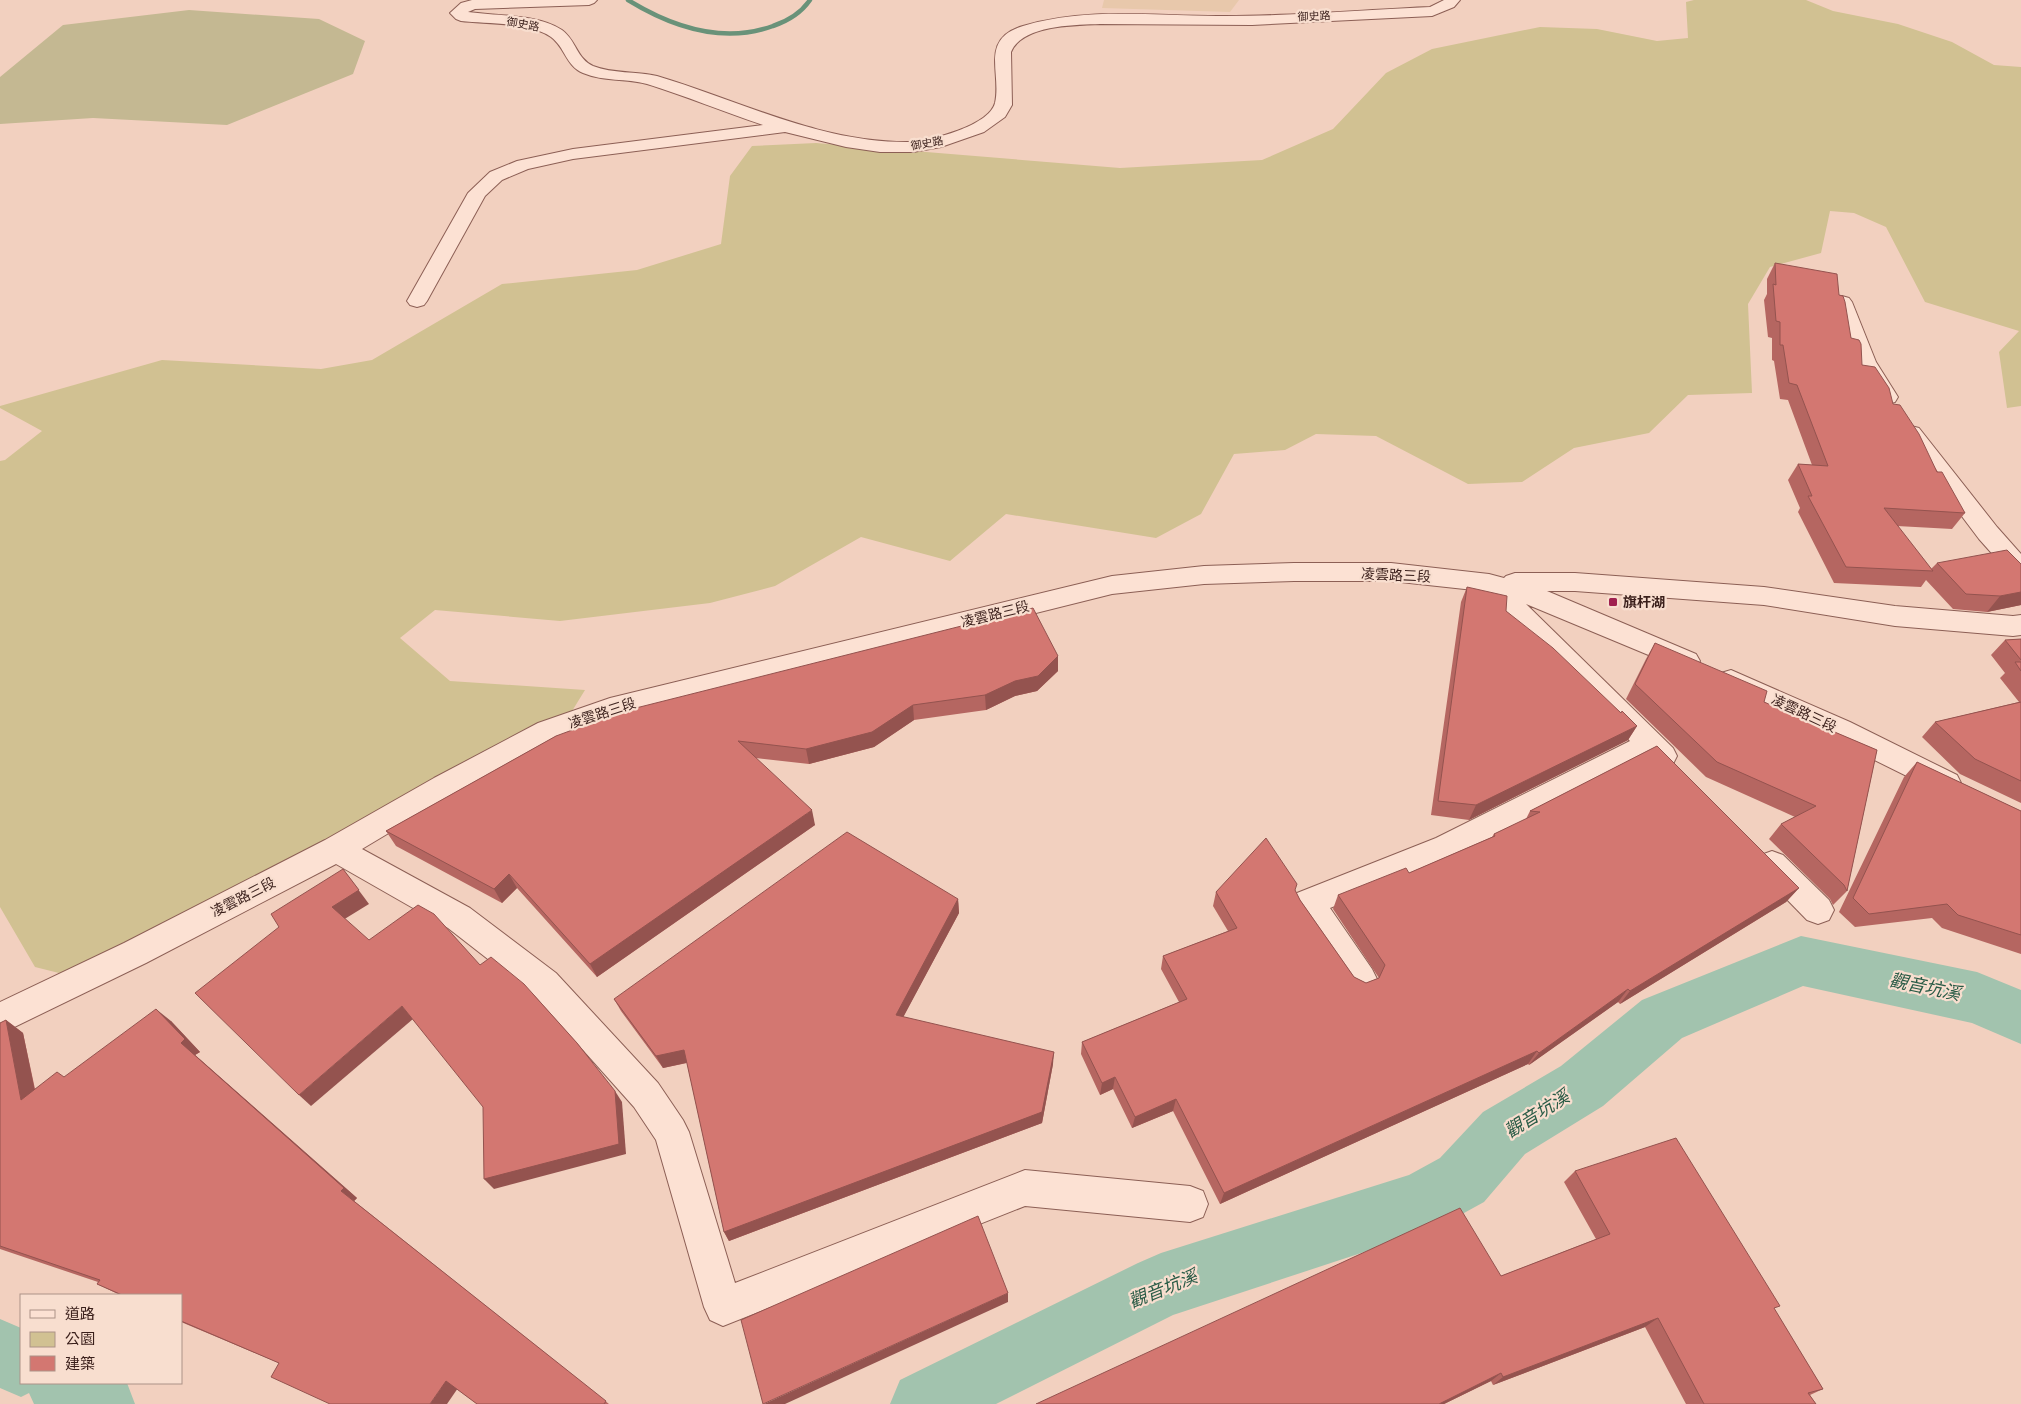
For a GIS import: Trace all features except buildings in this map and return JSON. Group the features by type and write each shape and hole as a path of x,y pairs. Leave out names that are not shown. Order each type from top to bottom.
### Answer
{"street":[{"name":"御史路","path":"589,0 475,4 466,6 458,13 461,16 516,23 552,31 562,38 576,63 598,73 639,77 791,127 840,140 883,146 915,147 952,138 976,129 996,116 1003,107 1001,66 1004,49 1010,38 1025,30 1071,22 1112,19 1225,21 1432,11 1449,4 1452,0"},
{"path":"1071,22 1080,7"},
{"path":"417,301 477,193 496,176 523,165 573,154 791,127"},
{"path":"1842,302 1865,362 1920,446 1988,533 2021,570"},
{"name":"凌雲路三段","path":"0,1019 135,953 336,849 444,786 548,731 620,706 1112,585 1204,575 1294,572 1391,572 1489,583 1539,598 1742,684 1971,794"},
{"path":"1489,583 1575,582 1764,596 1895,616 2013,626 2021,625"},
{"path":"1489,583 1679,772"},
{"path":"1361,979 1308,903 1448,847 1651,744"},
{"path":"1755,848 1818,910"},
{"path":"336,849 459,918 545,984 646,1095 671,1132 723,1307 1025,1188 1190,1204"}],"shaded area":[{"path":"1104,0 1239,0 1230,12 1102,8"},
{"path":"189,10 319,19 365,41 353,74 227,125 93,118 0,124 0,77 63,25"}],"green space":[{"path":"1694,0 1806,0 1833,11 1898,24 1952,42 1994,65 2021,67 2021,406 2007,408 1999,352 2019,331 1925,302 1886,227 1854,213 1830,211 1821,253 1770,267 1748,304 1752,393 1688,395 1649,433 1574,448 1522,482 1468,484 1376,436 1316,434 1285,450 1234,454 1201,514 1156,538 1006,514 950,561 861,537 775,586 710,603 560,621 435,610 400,638 450,681 585,690 561,729 67,975 35,967 0,907 0,461 5,460 42,431 0,408 0,406 162,360 321,369 372,360 502,284 637,270 721,244 730,176 752,146 816,143 1120,168 1262,160 1333,129 1386,73 1432,49 1540,27 1597,29 1657,41 1688,38 1686,2"}],"waterway":[{"path":"628,0 645,10 680,25 717,33 754,31 773,26 794,16 810,0"},
{"name":"觀音坑溪","path":"924,1404 1161,1286 1422,1202 1462,1180 1504,1133 1582,1086 1662,1019 1801,961 1977,998 2021,1017"},
{"name":"觀音坑溪","path":"0,1353 20,1363"},
{"name":"觀音坑溪","path":"61,1384 101,1404"}],"place":[{"name":"旗杆湖","path":"1613,602"}]}
